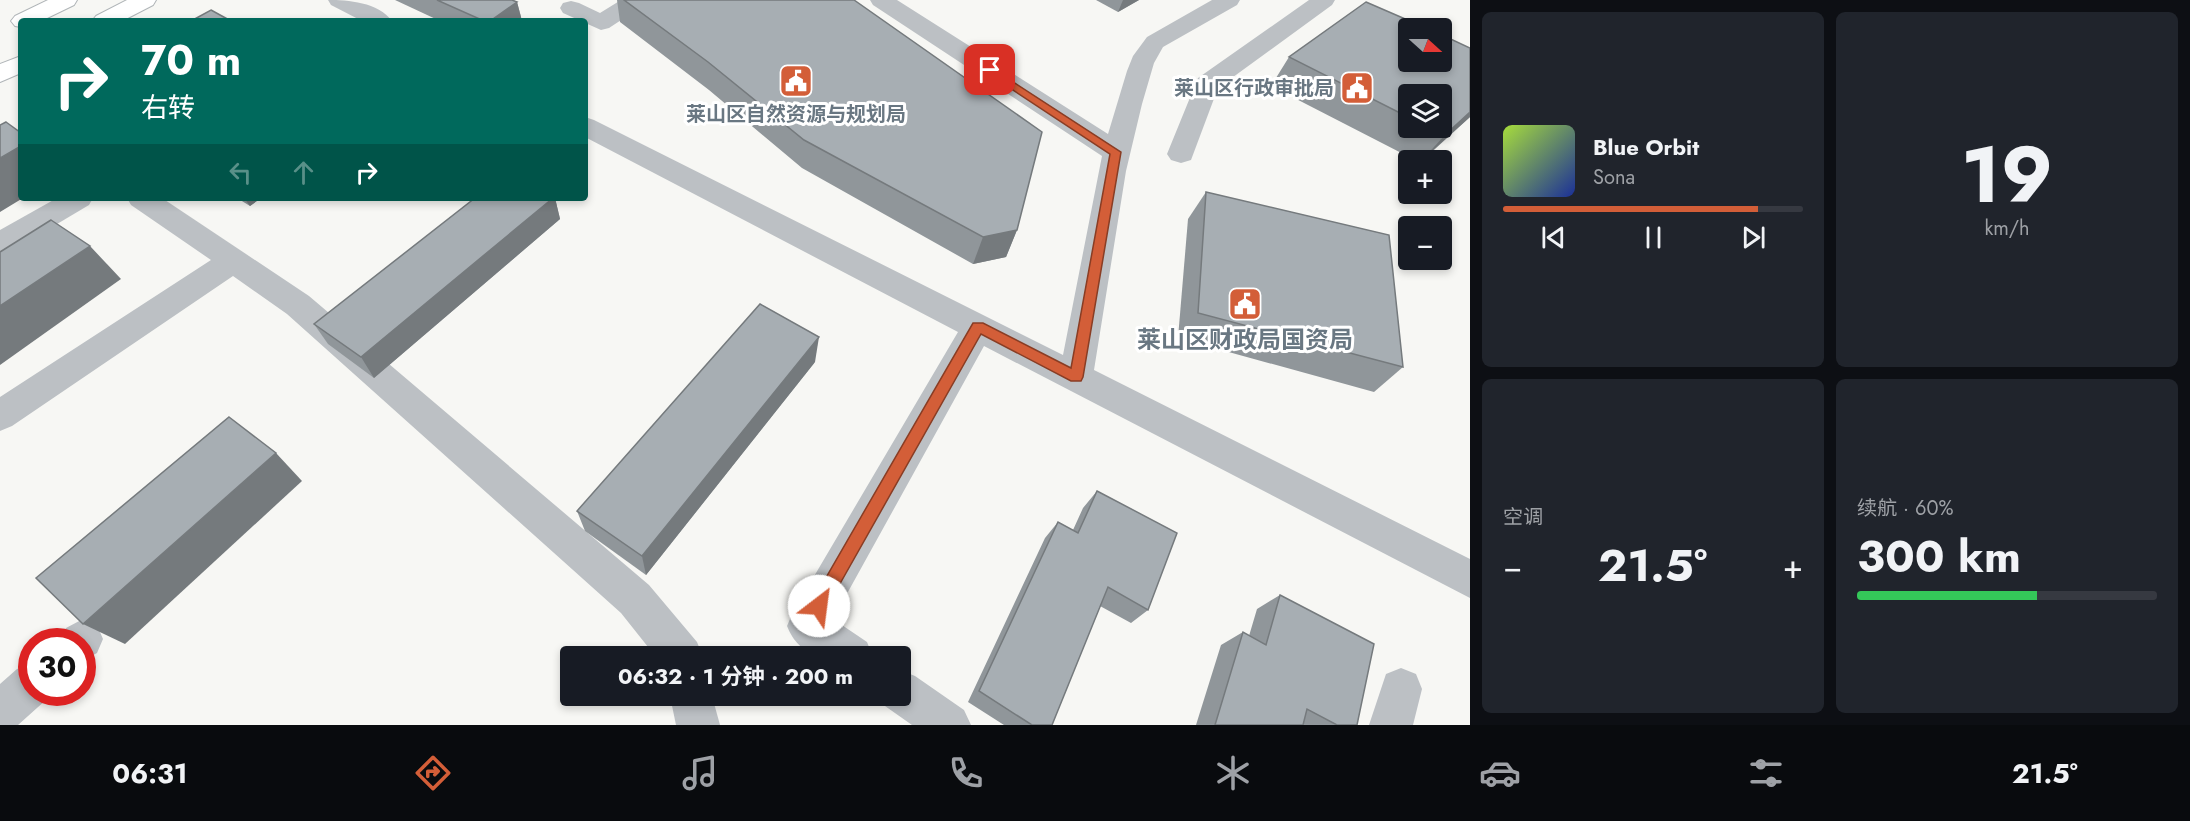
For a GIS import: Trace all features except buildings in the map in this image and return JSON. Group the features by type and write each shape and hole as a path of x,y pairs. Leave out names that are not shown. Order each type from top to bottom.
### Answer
{"main road":[{"path":"30,18 66,0"},
{"path":"110,18 145,0"},
{"path":"0,32 18,24"},
{"path":"0,74 18,65"}],"street":[{"path":"339,0 374,18"},
{"path":"555,18 577,4 601,23 636,0"},
{"path":"881,0 1116,152"},
{"path":"1076,377 1116,152 1139,69 1148,50 1155,42 1229,0"},
{"path":"1181,154 1207,84 1324,0"},
{"path":"588,128 1470,579"},
{"path":"0,244 74,201"},
{"path":"145,201 298,305 635,599 673,646"},
{"path":"0,416 114,338 233,261"},
{"path":"836,646 807,626 978,327"},
{"path":"0,712 18,696"},
{"path":"911,699 949,725"},
{"path":"693,706 698,725"}],"place":[{"name":"莱山区自然资源与规划局","path":"796,81"},
{"name":"莱山区行政审批局","path":"1357,88"},
{"name":"莱山区财政局国资局","path":"1245,304"}],"route":[{"path":"819,606 978,327 1076,377 1116,152 990,70"}]}
